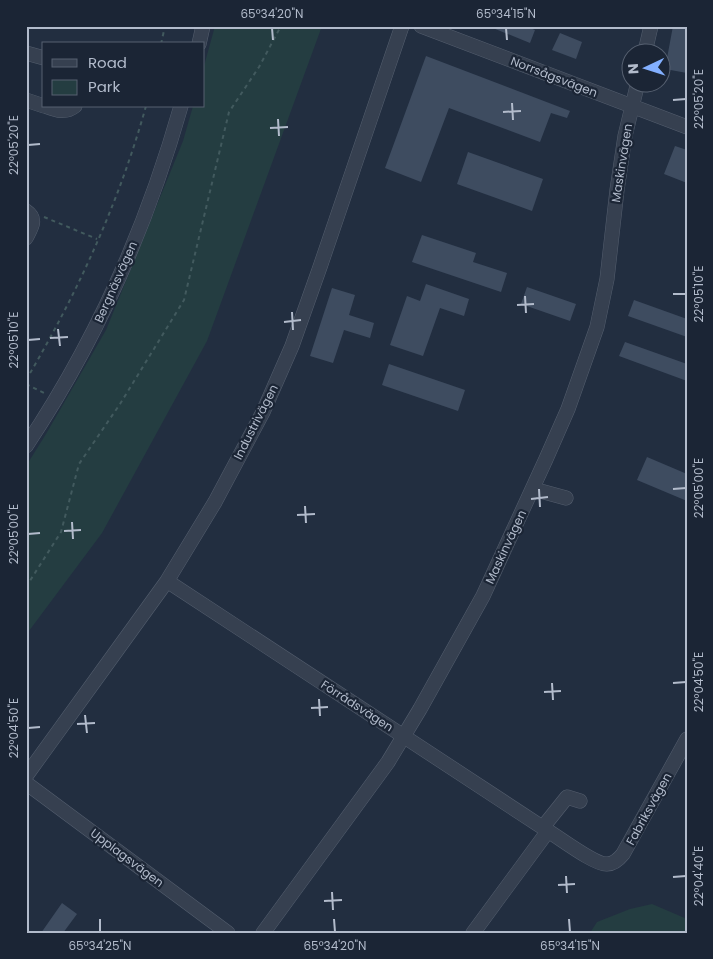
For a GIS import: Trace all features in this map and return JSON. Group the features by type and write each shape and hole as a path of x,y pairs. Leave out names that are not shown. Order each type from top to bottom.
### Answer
{"street":[{"path":"199,42 203,26"},
{"name":"Industrivägen","path":"26,776 167,582 215,502 259,420 292,346 402,26"},
{"name":"Norrsågsvägen","path":"421,26 687,127"},
{"path":"648,42 652,26"},
{"path":"26,53 42,57"},
{"name":"Maskinvägen","path":"263,933 388,762 404,736 483,596 533,489 568,408 597,327 607,279 625,136 636,92"},
{"path":"26,100 42,105"},
{"path":"50,108 65,111 73,108"},
{"name":"Bergnäsvägen","path":"26,446 70,374 102,314 144,218 162,170 180,108"},
{"path":"26,238 32,223 29,214"},
{"path":"533,489 566,498"},
{"name":"Förrådsvägen","path":"167,582 546,829"},
{"name":"Fabriksvägen","path":"546,829 598,862 608,864 616,861 624,854 687,739"},
{"name":"Upplagsvägen","path":"26,783 228,933"},
{"path":"473,933 567,797 580,802"}],"path":[{"path":"162,42 165,26"},
{"path":"26,587 61,532 79,464 120,404 184,300 229,112 259,67 281,26"},
{"path":"55,400 26,382 54,331 98,240 127,164 145,108"},
{"path":"29,214 40,215 98,240"}],"green space":[{"path":"215,26 322,26 207,341 102,533 26,635 26,466 106,330 183,141 192,108 205,108 205,62"},
{"path":"652,904 687,919 687,933 590,933 597,922 630,909"}],"building":[{"path":"488,26 525,26 535,30 530,43"},
{"path":"673,26 687,26 687,73 670,70 670,42"},
{"path":"560,33 582,42 576,59 552,50"},
{"path":"426,56 570,111 567,118 551,113 540,142 449,108 421,182 385,168"},
{"path":"675,146 687,150 687,183 664,174"},
{"path":"468,152 543,179 532,211 457,184"},
{"path":"422,235 476,253 473,262 507,273 501,292 412,262"},
{"path":"426,284 469,299 464,316 440,308 423,356 390,345 407,296 420,301"},
{"path":"527,287 576,304 570,321 521,304"},
{"path":"332,288 355,295 349,315 374,323 370,338 344,330 333,363 310,356"},
{"path":"634,300 687,319 687,337 628,316"},
{"path":"625,342 687,364 687,381 619,356"},
{"path":"389,364 465,390 458,411 382,385"},
{"path":"647,457 687,474 687,501 637,480"},
{"path":"62,903 77,914 63,933 41,933"}]}
